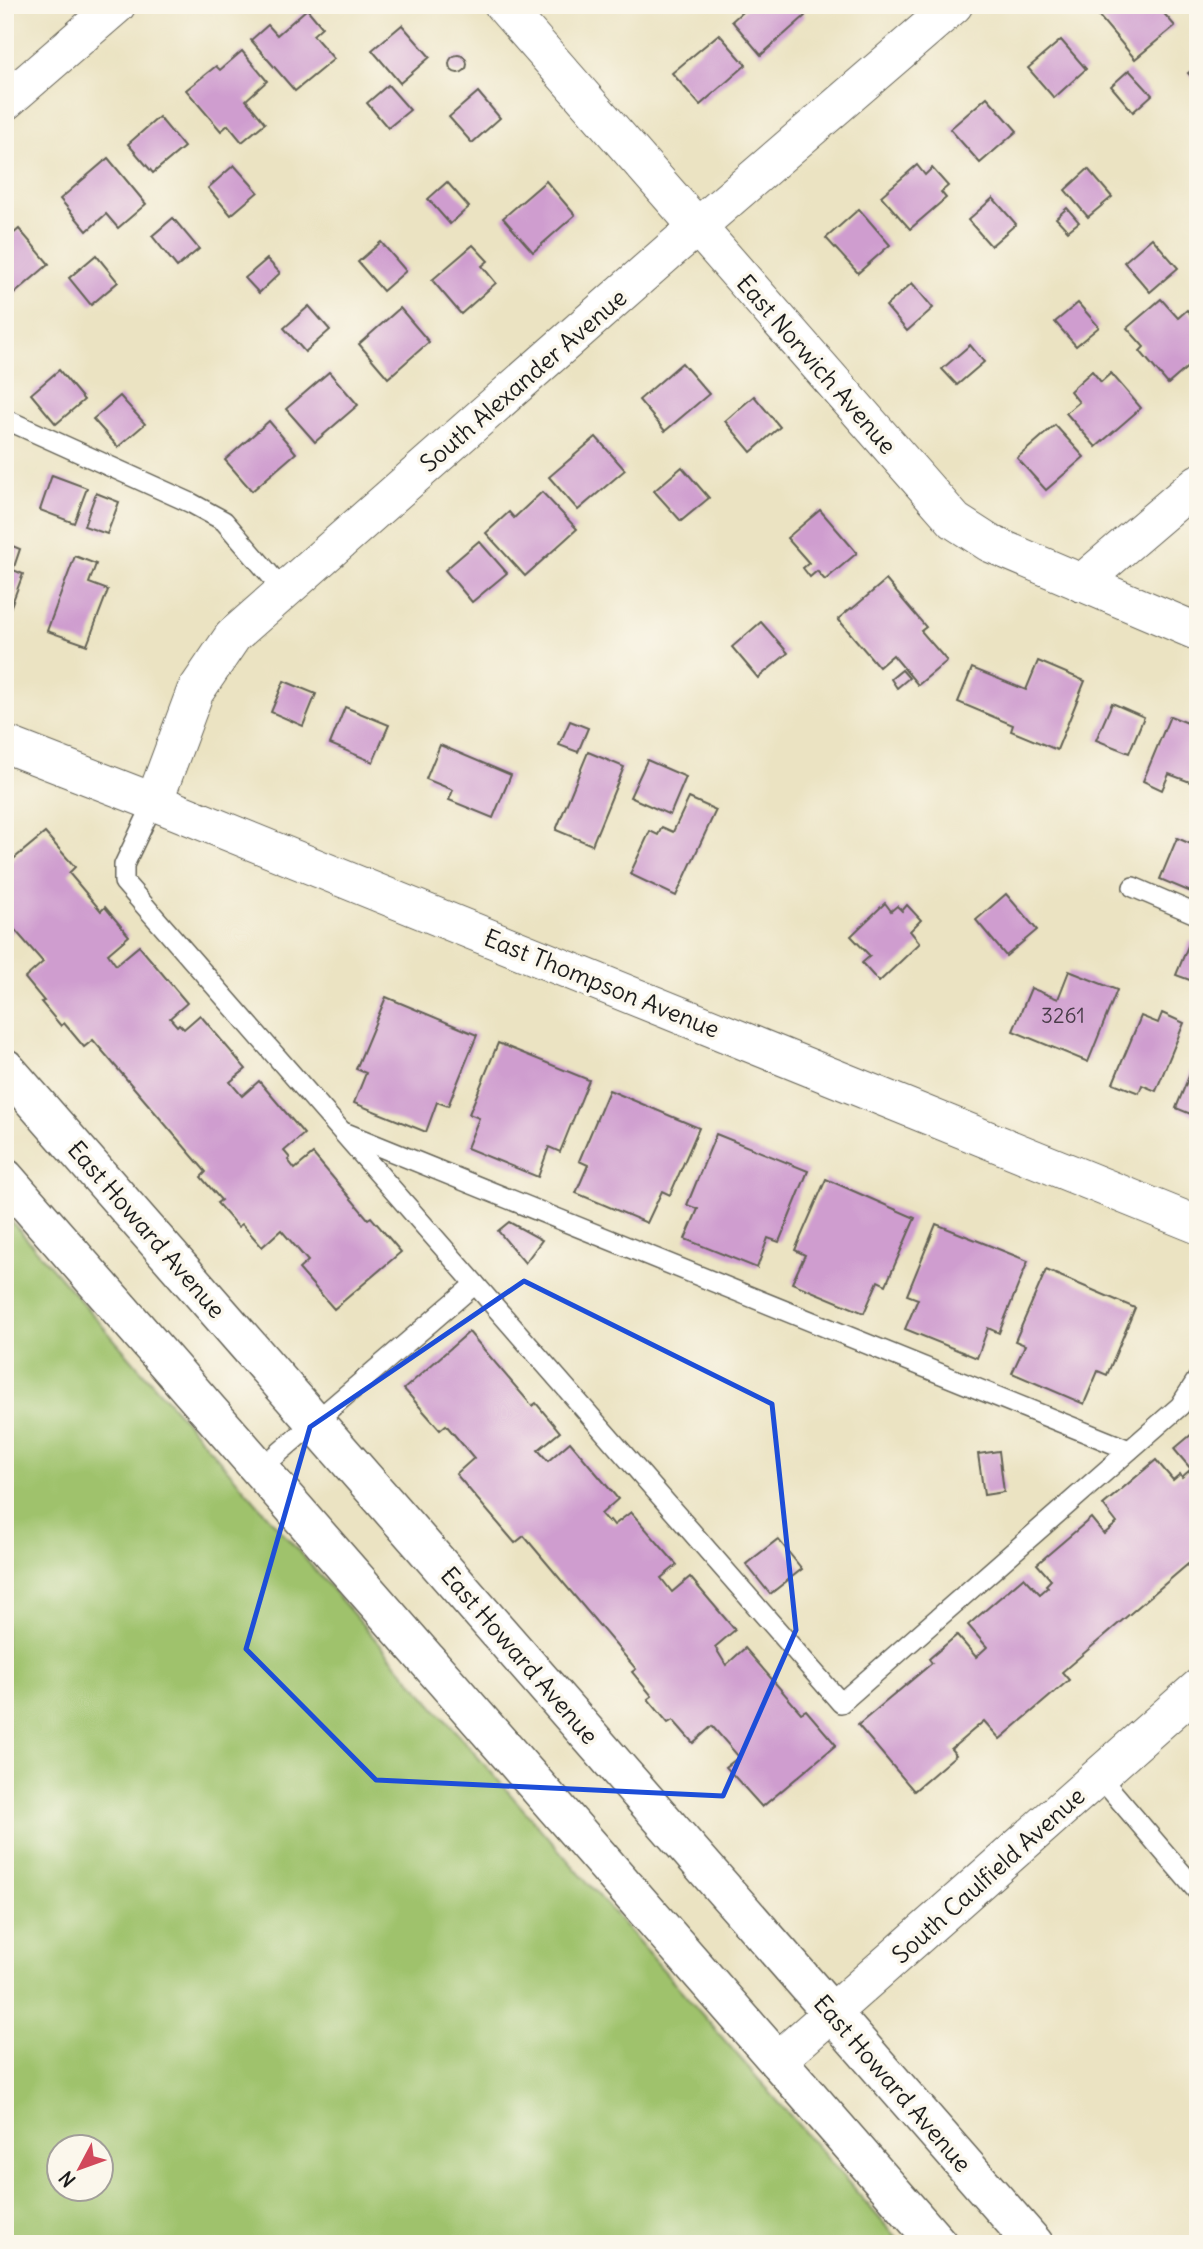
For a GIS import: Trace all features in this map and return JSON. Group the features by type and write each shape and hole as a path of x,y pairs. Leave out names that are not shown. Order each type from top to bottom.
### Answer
{"main road":[{"name":"East Howard Avenue","path":"5,1068 1034,2244"},
{"path":"5,1178 938,2244"}],"street":[{"path":"5,102 117,5"},
{"name":"East Norwich Avenue","path":"503,5 955,521 989,543 1198,632"},
{"name":"South Alexander Avenue","path":"154,802 195,692 233,636 697,227 954,5"},
{"path":"1081,583 1198,483"},
{"name":"East Thompson Avenue","path":"5,744 1198,1225"},
{"name":"South Caulfield Avenue","path":"777,2061 1198,1688"}],"lane":[{"path":"5,419 191,503 224,521 285,591"},
{"path":"154,802 124,865 124,882 841,1703 1180,1406 1198,1378"},
{"path":"1133,887 1198,915"},
{"path":"342,1131 1129,1450"},
{"path":"259,1470 475,1284"},
{"path":"1099,1776 1198,1892"}],"highlighted area":[{"path":"524,1281 772,1404 796,1630 723,1796 376,1780 246,1649 310,1427"}],"green space":[{"path":"5,1214 902,2244 5,2244"}],"building":[{"path":"750,5 796,5 805,16 761,55 732,21"},
{"path":"1096,5 1164,5 1160,9 1175,26 1135,59 1092,8"},
{"path":"307,9 322,27 313,35 334,59 295,91 251,40 268,25 277,35"},
{"path":"402,25 430,57 400,83 372,50"},
{"path":"719,34 746,65 700,105 672,73"},
{"path":"1061,40 1086,69 1054,98 1028,68"},
{"path":"242,51 267,81 246,100 265,123 242,142 228,125 221,131 186,90 216,66 220,70"},
{"path":"458,55 464,58 467,64 464,70 458,73 452,70 449,64 452,58"},
{"path":"1198,65 1198,84 1188,73"},
{"path":"1129,70 1152,95 1133,112 1111,86"},
{"path":"388,85 410,110 388,128 367,103"},
{"path":"478,92 500,118 472,143 449,117"},
{"path":"987,97 1017,131 980,163 950,129"},
{"path":"159,117 184,147 153,173 128,144"},
{"path":"108,158 146,204 118,228 106,214 87,231 60,199"},
{"path":"234,165 258,192 231,215 208,188"},
{"path":"917,165 925,175 932,168 948,186 941,192 946,198 910,229 881,196"},
{"path":"1088,169 1112,197 1088,217 1065,190"},
{"path":"546,181 575,215 533,252 503,218"},
{"path":"447,182 469,207 450,224 428,199"},
{"path":"993,198 1016,224 991,246 968,220"},
{"path":"1067,208 1079,222 1068,231 1056,218"},
{"path":"859,209 890,245 858,273 826,238"},
{"path":"173,218 199,249 177,267 152,236"},
{"path":"19,229 49,264 14,294 5,284 5,241"},
{"path":"1152,238 1178,268 1150,292 1124,262"},
{"path":"381,242 406,271 383,291 358,262"},
{"path":"473,245 488,261 482,266 496,283 461,314 432,280"},
{"path":"96,255 118,282 91,305 69,278"},
{"path":"267,259 280,273 259,293 245,278"},
{"path":"912,283 933,308 907,331 886,306"},
{"path":"1161,299 1178,318 1187,310 1198,322 1198,358 1168,384 1140,351 1144,347 1127,328"},
{"path":"1078,303 1099,327 1076,346 1055,322"},
{"path":"309,306 330,330 305,352 284,328"},
{"path":"400,308 429,342 388,378 359,344"},
{"path":"970,345 984,362 957,385 942,369"},
{"path":"682,363 709,394 665,431 639,400"},
{"path":"59,370 84,400 56,424 31,394"},
{"path":"1092,371 1101,382 1111,373 1141,408 1096,447 1066,413 1079,402 1070,391"},
{"path":"329,372 358,405 315,442 286,409"},
{"path":"120,396 145,424 118,447 93,419"},
{"path":"754,396 780,427 751,452 725,421"},
{"path":"269,421 296,453 252,491 225,460"},
{"path":"1055,425 1084,457 1046,490 1017,458"},
{"path":"596,437 625,470 578,510 549,477"},
{"path":"682,467 709,498 681,521 654,491"},
{"path":"52,475 87,488 74,523 40,510"},
{"path":"542,492 577,529 525,576 486,533 509,512 514,518"},
{"path":"96,493 119,502 107,534 84,526"},
{"path":"820,510 857,553 825,580 817,571 810,577 803,568 809,563 787,538"},
{"path":"479,541 507,573 472,602 445,570"},
{"path":"5,543 20,549 13,570 23,574 8,614 5,614"},
{"path":"75,556 96,564 89,583 108,590 87,645 47,631"},
{"path":"886,580 926,627 921,631 947,661 918,685 893,655 879,667 838,619"},
{"path":"761,622 788,653 758,678 732,647"},
{"path":"1038,661 1085,681 1057,750 1011,731 1013,725 958,702 972,668 1026,690"},
{"path":"902,670 909,678 897,688 891,679"},
{"path":"284,681 316,694 303,726 271,712"},
{"path":"1112,703 1144,717 1129,753 1096,740"},
{"path":"345,707 389,725 373,762 330,744"},
{"path":"1170,716 1198,727 1198,785 1169,774 1162,790 1143,781"},
{"path":"570,721 588,728 578,752 559,745"},
{"path":"440,745 511,775 493,818 449,800 453,790 426,779"},
{"path":"588,752 624,767 592,845 556,830"},
{"path":"647,760 686,777 670,815 630,797"},
{"path":"689,798 716,810 676,896 630,874 650,831 658,835 662,827 673,832"},
{"path":"45,833 75,867 69,873 101,911 105,907 129,936 108,954 116,965 139,946 187,1003 170,1018 177,1026 179,1024 184,1029 200,1015 246,1069 230,1082 242,1096 259,1081 304,1134 284,1151 295,1169 313,1154 368,1219 371,1217 401,1252 334,1309 299,1269 308,1261 281,1230 262,1247 242,1224 238,1227 217,1203 221,1200 201,1177 206,1172 93,1040 84,1047 64,1023 61,1026 25,978 43,962 15,930 9,935 5,930 5,866"},
{"path":"1177,838 1198,847 1198,895 1160,879"},
{"path":"1006,894 1037,930 1006,956 976,920"},
{"path":"885,903 891,911 897,906 902,911 907,905 921,920 910,931 920,943 879,982 862,963 870,956 851,936"},
{"path":"1190,941 1198,944 1198,983 1176,975"},
{"path":"1069,971 1117,990 1088,1062 1013,1031 1031,988 1058,999"},
{"path":"386,997 477,1035 448,1106 437,1102 426,1132 354,1103 366,1073 356,1069"},
{"path":"1162,1013 1184,1023 1156,1091 1142,1085 1139,1093 1113,1083 1141,1016 1158,1023"},
{"path":"498,1043 589,1080 560,1152 549,1147 538,1177 467,1148 479,1118 469,1114"},
{"path":"1198,1054 1198,1117 1176,1108"},
{"path":"609,1090 699,1128 670,1195 662,1191 647,1223 576,1193 588,1165 579,1161"},
{"path":"716,1134 808,1171 779,1242 768,1238 757,1268 685,1239 698,1209 687,1205"},
{"path":"826,1179 915,1218 886,1285 878,1281 864,1313 792,1283 805,1255 795,1250"},
{"path":"509,1222 542,1240 525,1263 498,1231"},
{"path":"936,1224 1028,1261 999,1333 988,1328 977,1358 905,1329 918,1299 907,1295"},
{"path":"1046,1270 1135,1308 1107,1375 1098,1371 1084,1404 1012,1373 1025,1345 1015,1341"},
{"path":"469,1332 532,1406 536,1403 560,1432 538,1450 548,1461 570,1442 618,1499 601,1514 608,1522 610,1520 614,1525 631,1512 677,1565 661,1578 672,1592 690,1577 735,1630 715,1647 726,1665 745,1648 801,1713 806,1710 836,1745 762,1807 726,1767 739,1757 712,1726 693,1743 673,1720 668,1723 648,1699 652,1696 632,1672 636,1669 524,1536 515,1543 456,1474 474,1458 446,1425 440,1430 404,1389"},
{"path":"1198,1429 1198,1564 1194,1559 1062,1672 1069,1680 1000,1739 984,1721 951,1749 956,1755 914,1791 858,1725 932,1663 929,1659 957,1635 976,1657 987,1647 968,1625 1024,1577 1040,1594 1048,1587 1046,1585 1051,1580 1037,1564 1091,1518 1104,1534 1117,1523 1103,1505 1156,1460 1173,1480 1180,1474 1182,1477 1191,1469 1174,1449"},
{"path":"999,1451 1004,1492 984,1495 978,1454"},
{"path":"778,1539 802,1569 770,1594 746,1564"}]}
